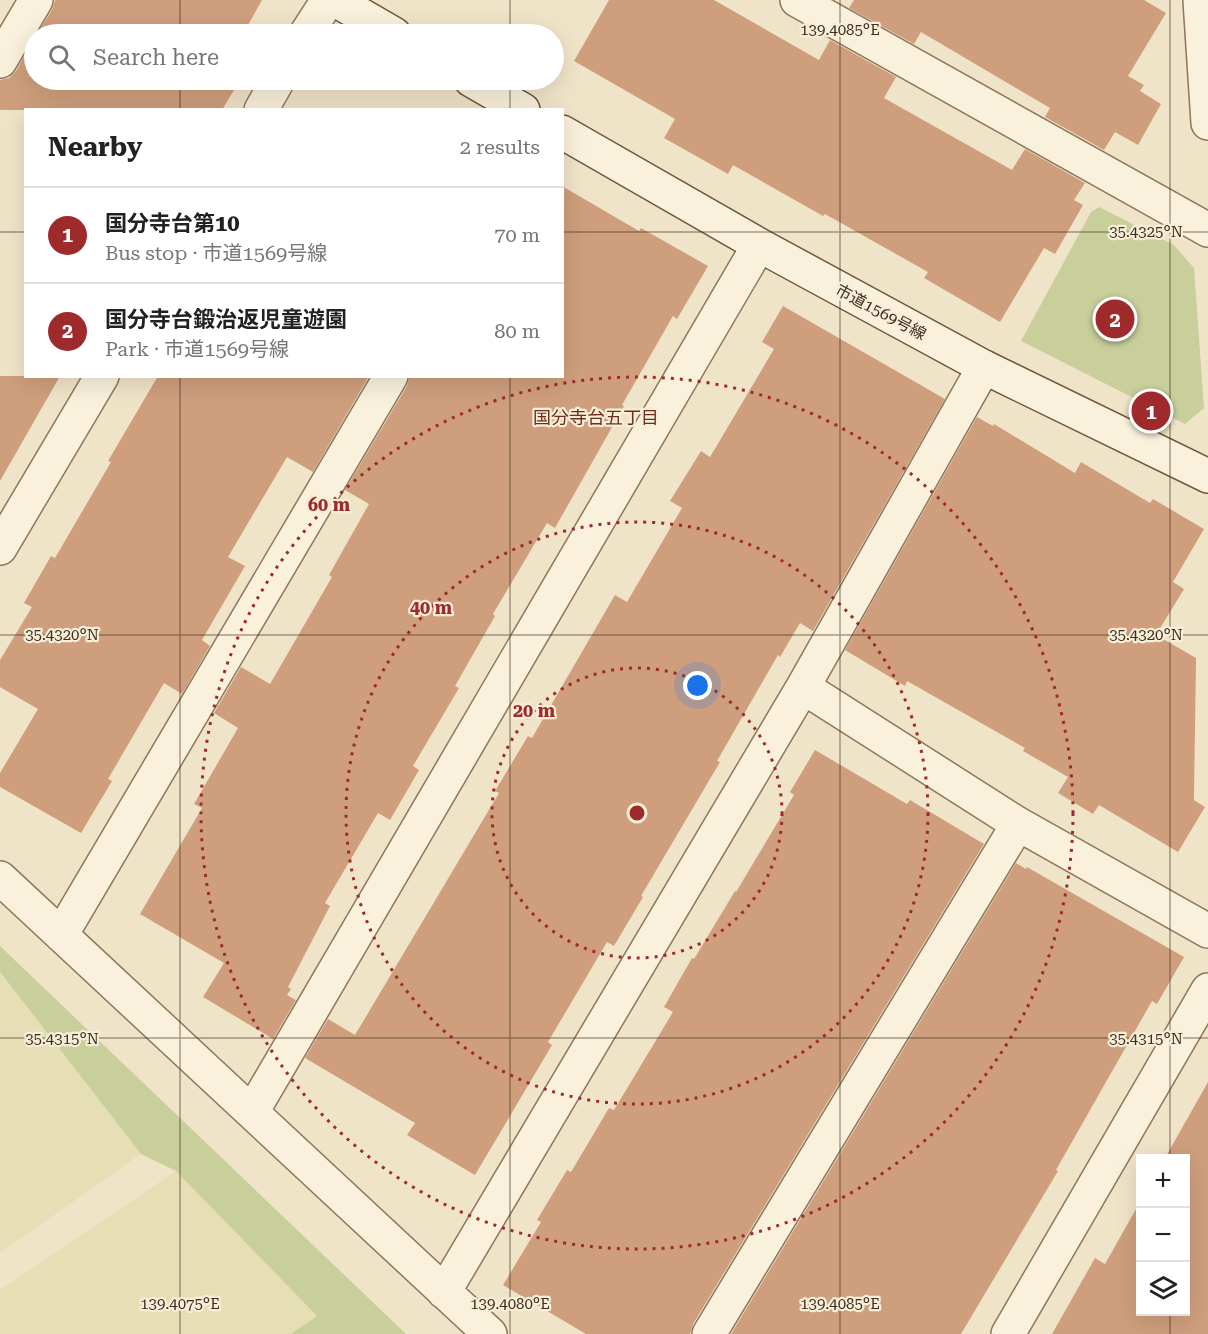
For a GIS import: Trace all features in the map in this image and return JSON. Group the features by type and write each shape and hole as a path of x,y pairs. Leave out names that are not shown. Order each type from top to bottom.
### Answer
{"street":[{"path":"0,61 36,0"},
{"path":"312,24 328,0"},
{"path":"335,0 377,24"},
{"path":"797,0 1208,230"},
{"path":"1200,0 1208,123"},
{"path":"262,108 272,90"},
{"path":"488,90 520,108"},
{"name":"市道1569号線","path":"564,133 759,245 984,367 1208,476"},
{"path":"252,1113 759,245"},
{"path":"444,1292 803,687 984,367"},
{"path":"0,548 101,378"},
{"path":"61,935 390,378"},
{"path":"803,687 1018,824 1208,931"},
{"path":"709,1334 1018,824"},
{"path":"0,878 490,1334"},
{"path":"1008,1334 1208,990"}],"shaded area":[{"path":"0,972 141,1154 0,1253"},
{"path":"176,1171 318,1317 293,1334 0,1334 0,1290"}],"green space":[{"path":"1099,207 1174,245 1194,268 1204,408 1185,424 1021,341 1091,212"},
{"path":"0,946 405,1334 291,1334 317,1316 176,1171 141,1154 0,972"}],"building":[{"path":"55,0 262,0 249,24 43,24"},
{"path":"609,0 714,0 819,60 830,40 896,77 884,98 1012,170 1025,149 1085,183 1074,200 1083,205 1055,254 1044,248 1000,322 924,278 928,272 825,214 823,216 733,165 728,174 664,138 675,119 574,61"},
{"path":"854,0 1144,0 1166,13 1128,76 1144,85 1140,91 1161,104 1138,145 1115,132 1104,150 1045,117 1050,108 921,32 914,44 849,8"},
{"path":"24,57 24,90 234,90 223,108 0,110 0,80 9,78"},
{"path":"564,187 639,231 641,228 708,266 677,319 673,316 555,528 547,523 493,614 495,616 455,686 459,688 413,766 419,770 390,820 378,813 325,903 330,906 288,987 291,989 287,995 296,1000 273,1039 203,997 224,963 140,914 202,808 194,804 238,728 214,713 241,667 270,684 332,577 329,575 369,504 345,490 407,386 409,378 564,378"},
{"path":"783,306 945,399 813,631 800,623 780,657 778,655 717,761 720,762 641,896 643,897 614,946 607,942 548,1042 552,1045 475,1175 407,1135 415,1123 305,1058 328,1019 355,1035 499,793 495,791 528,736 532,738 615,595 627,602 682,508 670,501 701,451 710,457 774,349 762,342"},
{"path":"0,376 59,378 0,481"},
{"path":"157,378 368,378 313,472 287,457 228,557 245,566 202,640 210,646 182,694 164,683 108,779 112,781 81,833 0,787 0,773 38,709 0,687 0,660 32,607 24,603 51,556 55,558 111,462 108,461"},
{"path":"977,417 993,426 994,424 1075,473 1081,462 1150,503 1153,499 1204,529 1173,582 1184,589 1156,635 1196,658 1194,800 1205,807 1178,852 1099,805 1093,814 1058,793 1068,777 1023,751 1025,748 907,681 905,686 845,650"},
{"path":"815,750 907,804 910,800 984,844 693,1324 690,1334 586,1334 503,1285 541,1222 537,1220 567,1170 571,1172 609,1108 614,1110 673,1012 664,1007 794,795 790,792"},
{"path":"1016,863 1026,869 1027,867 1184,957 1157,1004 1152,1001 1056,1170 1058,1171 961,1334 731,1334"},
{"path":"1208,1082 1208,1334 1052,1334 1095,1258 1105,1264 1136,1209 1136,1316 1190,1316 1190,1154 1167,1154"}],"place":[{"name":"国分寺台鍛治返児童遊園","path":"1115,319"},
{"name":"国分寺台第10","path":"1151,411"}],"district":[{"name":"国分寺台五丁目","path":"596,417"}]}
